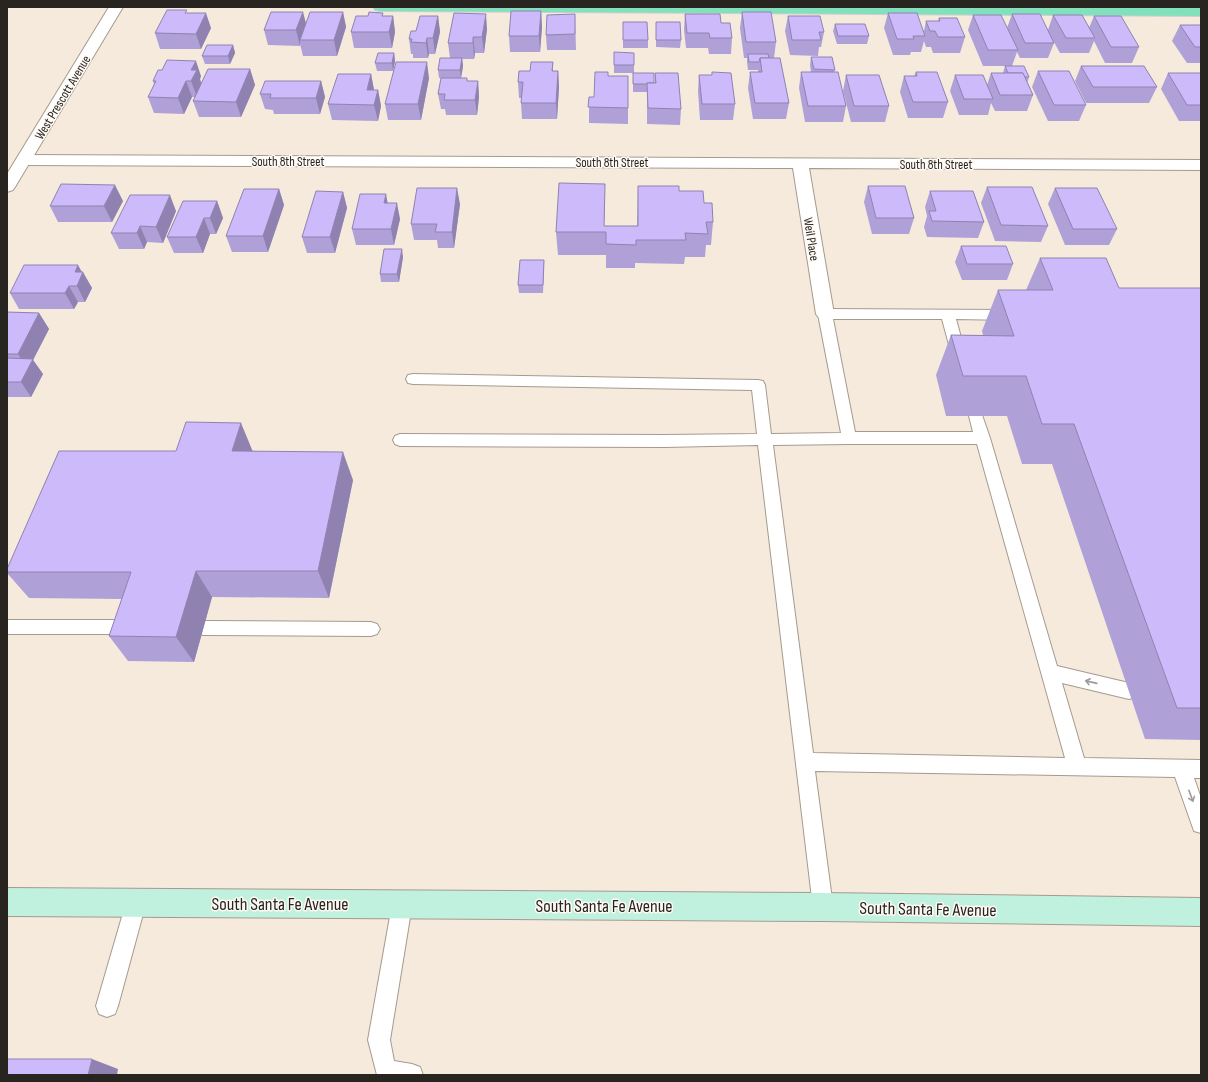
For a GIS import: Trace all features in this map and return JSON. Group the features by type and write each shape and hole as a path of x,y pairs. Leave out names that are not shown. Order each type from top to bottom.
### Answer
{"main road":[{"path":"380,7 797,8 1201,12"},
{"name":"South Santa Fe Avenue","path":"7,902 823,907 1201,912"}],"street":[{"name":"West Prescott Avenue","path":"7,187 116,7"},
{"name":"South 8th Street","path":"24,160 1201,165"},
{"name":"Weil Place","path":"800,163 825,314"}],"lane":[{"path":"849,438 825,314 1011,315"},
{"path":"948,315 963,368"},
{"path":"413,379 758,384 823,907"},
{"path":"976,416 1077,766"},
{"path":"400,440 765,440 849,438 983,438"},
{"path":"7,627 140,627"},
{"path":"203,628 371,629"},
{"path":"1050,672 1129,691"},
{"path":"806,762 1201,769"},
{"path":"1180,769 1201,824"},
{"path":"108,1006 136,903"},
{"path":"402,905 379,1040 385,1068 400,1074 412,1075"}],"building":[{"path":"167,10 187,10 185,13 206,13 196,34 155,33"},
{"path":"511,11 541,11 539,36 509,36"},
{"path":"271,12 303,12 296,30 264,30"},
{"path":"310,12 343,12 334,40 300,40"},
{"path":"369,12 383,13 382,16 393,16 389,32 351,32 356,16 368,16"},
{"path":"742,12 771,12 776,42 746,42"},
{"path":"454,13 486,14 482,37 473,37 473,43 448,43"},
{"path":"888,13 917,13 925,36 913,36 914,39 897,39"},
{"path":"575,14 575,34 546,35 547,15"},
{"path":"685,14 720,14 721,23 730,23 732,38 710,38 709,33 687,33"},
{"path":"1012,14 1040,14 1054,43 1025,43"},
{"path":"973,15 1001,15 1018,50 988,50"},
{"path":"1053,15 1082,15 1095,38 1066,38"},
{"path":"420,16 438,16 433,38 427,38 426,43 411,42 412,39 409,39 411,31 416,31"},
{"path":"788,16 820,16 824,32 819,32 821,40 792,40"},
{"path":"1094,16 1121,16 1139,47 1111,47"},
{"path":"939,18 957,18 965,37 938,37 935,31 930,31 926,21 940,21"},
{"path":"623,22 647,22 648,40 623,40"},
{"path":"656,22 680,22 681,40 656,40"},
{"path":"835,24 865,24 869,36 838,36"},
{"path":"1180,25 1201,25 1201,47 1195,47"},
{"path":"207,45 233,45 228,56 202,56"},
{"path":"614,52 634,53 634,65 614,65"},
{"path":"378,53 394,53 392,63 375,63"},
{"path":"748,54 768,54 769,58 760,58 759,62 749,62"},
{"path":"811,57 832,57 835,70 814,69"},
{"path":"440,58 462,58 460,70 438,70"},
{"path":"760,58 780,58 789,103 755,103 750,72 762,72"},
{"path":"167,60 196,61 191,70 197,70 191,81 186,81 178,98 148,97 156,81 153,81 158,70 162,70"},
{"path":"396,62 427,62 418,104 385,104"},
{"path":"531,62 553,62 552,71 558,71 556,103 521,103 523,82 518,82 519,71 530,71"},
{"path":"1005,66 1024,66 1029,77 1024,77 1023,73 1008,73"},
{"path":"1081,66 1144,66 1157,87 1093,87"},
{"path":"208,69 250,69 236,102 193,101"},
{"path":"1038,71 1069,71 1086,105 1054,105"},
{"path":"595,72 608,72 608,76 628,76 628,108 588,107 589,97 594,97"},
{"path":"712,72 731,73 735,104 702,104 699,75 712,75"},
{"path":"801,72 838,72 846,106 808,106"},
{"path":"916,72 937,72 948,102 913,102 904,76 917,76"},
{"path":"633,73 654,73 654,83 633,84"},
{"path":"655,73 678,73 681,109 648,108 647,83 656,83"},
{"path":"991,73 1023,73 1033,95 1000,95"},
{"path":"1168,73 1200,73 1201,105 1187,105"},
{"path":"338,74 371,74 367,90 378,90 374,105 328,104"},
{"path":"846,75 879,75 889,106 854,106"},
{"path":"955,75 983,75 993,99 964,99"},
{"path":"441,78 467,78 467,81 478,81 475,100 444,100 445,94 438,94"},
{"path":"265,81 321,81 316,98 270,98 271,94 260,94"},
{"path":"559,183 605,184 604,226 638,226 638,186 679,186 679,191 703,191 704,203 712,203 713,222 706,222 708,234 685,233 686,240 636,240 636,245 606,244 606,232 556,232"},
{"path":"61,184 115,185 104,206 50,206"},
{"path":"868,186 905,186 914,218 876,218"},
{"path":"987,187 1032,187 1048,226 1001,225"},
{"path":"417,188 457,188 452,232 435,232 437,224 411,224"},
{"path":"1055,188 1097,188 1117,229 1073,229"},
{"path":"244,189 279,189 263,236 226,236"},
{"path":"316,191 343,192 330,237 302,237"},
{"path":"930,191 973,191 984,222 932,221 929,211 936,211"},
{"path":"360,194 386,194 384,203 397,203 391,229 352,229"},
{"path":"130,195 170,195 156,227 140,226 137,233 111,233"},
{"path":"183,201 217,201 210,218 204,218 196,237 167,237"},
{"path":"961,246 1006,246 1013,264 967,264"},
{"path":"384,249 402,249 397,274 380,274"},
{"path":"1040,258 1106,258 1119,288 1201,288 1201,708 1177,708 1074,424 1042,424 1026,376 963,376 951,335 1014,336 998,290 1053,290"},
{"path":"520,260 544,260 543,285 518,285"},
{"path":"24,265 78,265 75,272 83,272 77,286 69,286 65,293 10,293"},
{"path":"7,312 39,313 18,354 7,354"},
{"path":"7,358 33,359 21,382 7,382"},
{"path":"186,422 241,423 232,451 343,452 318,571 196,571 176,637 109,636 131,572 7,572 59,451 176,451"},
{"path":"7,1059 92,1059 88,1075 7,1075"}]}
